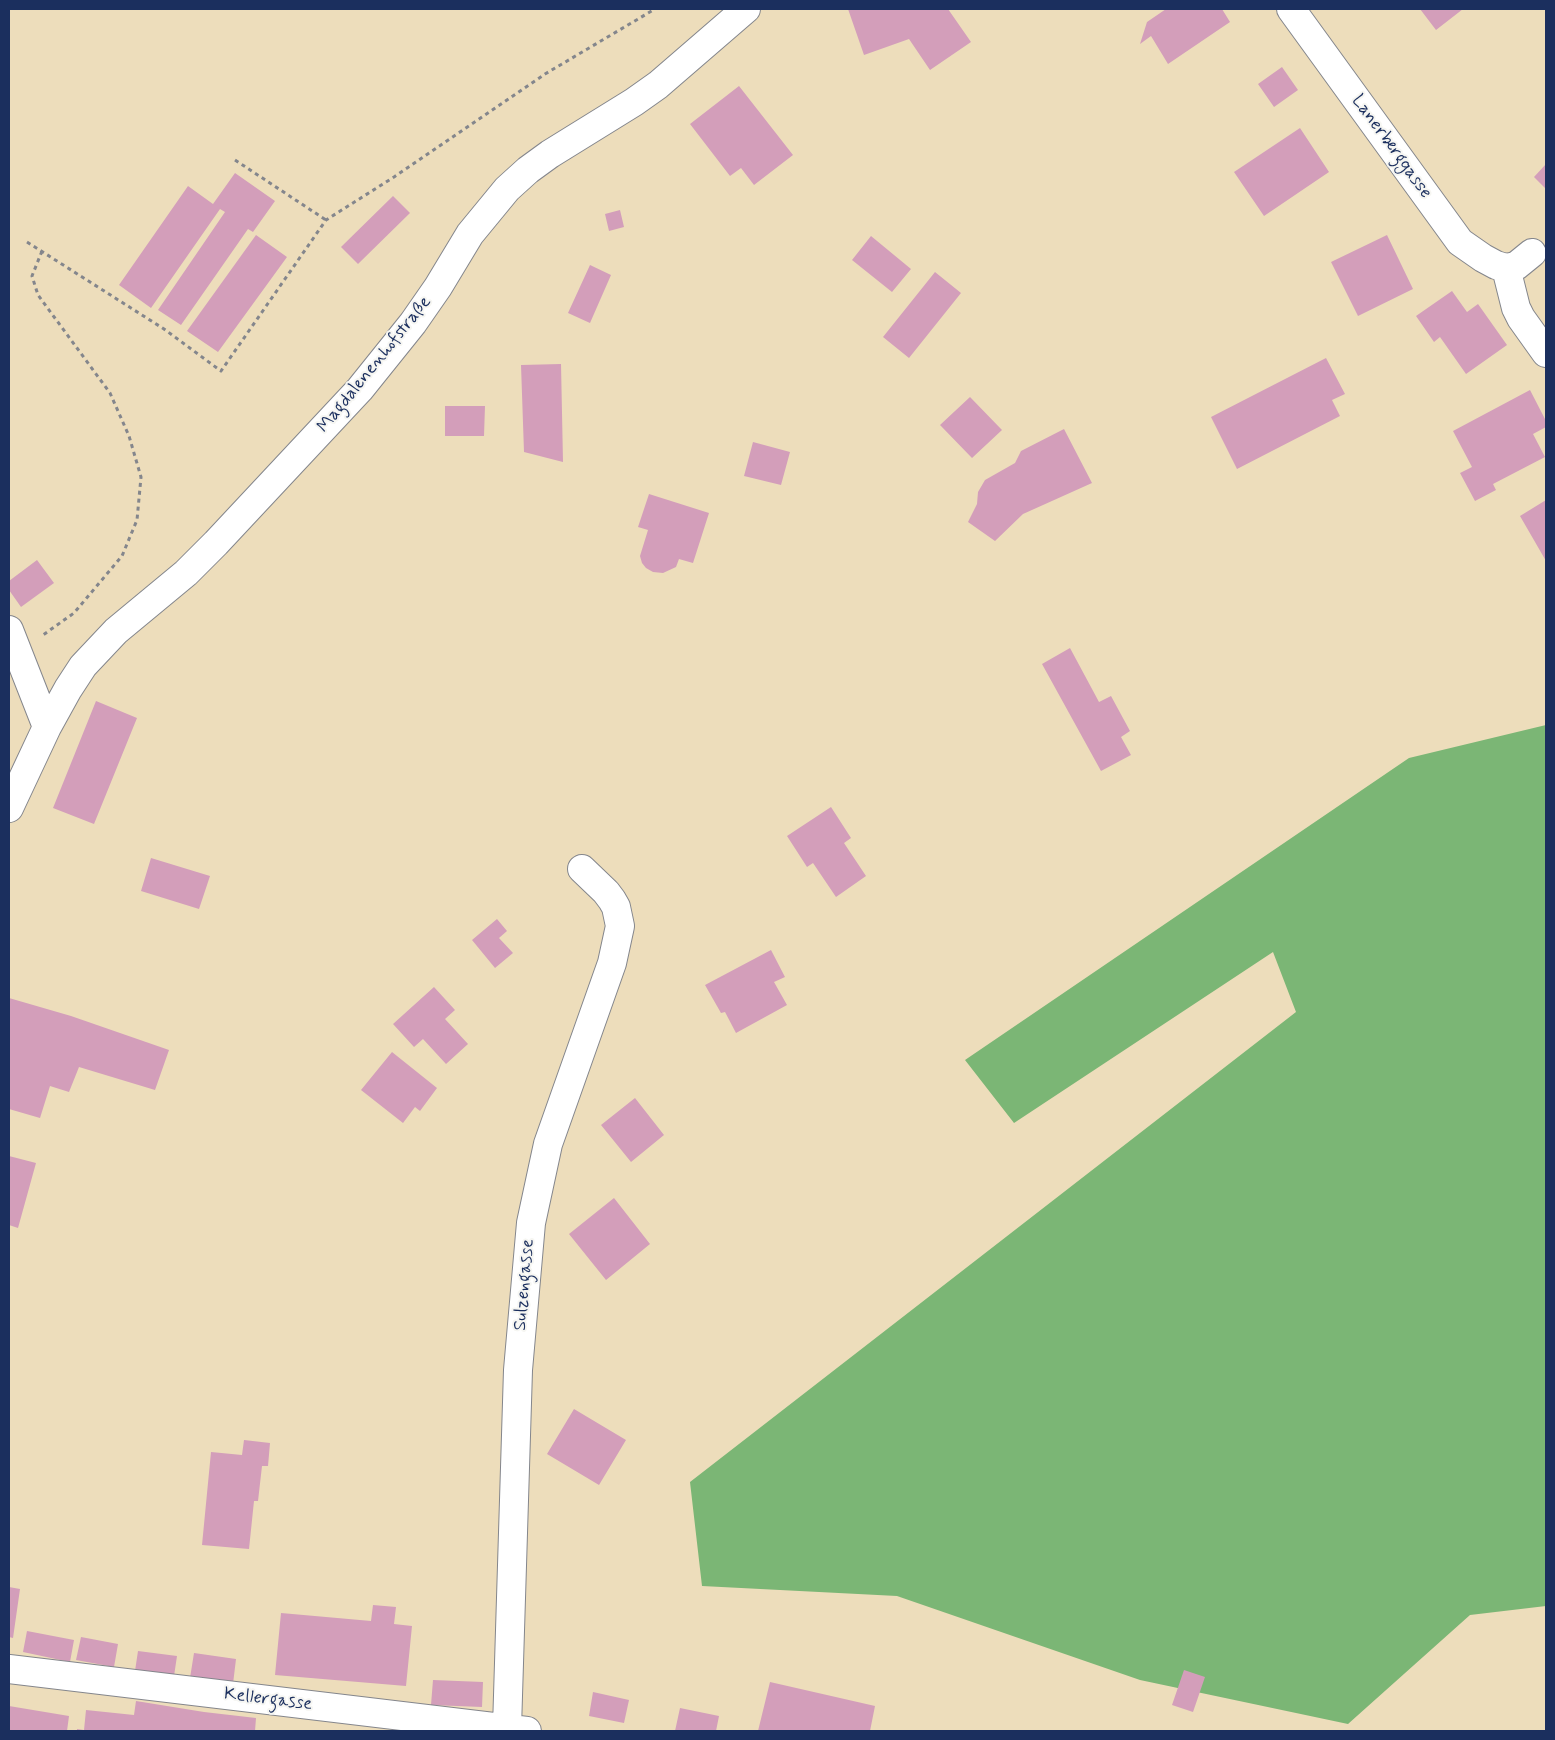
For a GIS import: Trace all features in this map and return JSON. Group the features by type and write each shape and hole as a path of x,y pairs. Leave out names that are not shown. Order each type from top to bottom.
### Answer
{"street":[{"name":"Magdalenenhofstraße","path":"9,808 47,727 68,689 98,648 186,573 360,389 413,323 438,287 470,234 507,188 550,154 658,85 746,9"},
{"name":"Lanerberggasse","path":"1291,9 1460,242 1483,258 1506,268"},
{"path":"1532,253 1516,266 1506,268 1512,297 1518,313 1546,354"},
{"path":"14,641 47,727"},
{"name":"Sulzengasse","path":"517,1730 518,1370 530,1223 548,1144 612,964 620,926 616,907 612,900 582,869"},
{"name":"Kellergasse","path":"9,1669 517,1730"}],"path":[{"path":"28,242 164,329 221,371 326,220 394,177 545,74 655,9"},
{"path":"235,160 326,220"},
{"path":"14,641 74,613 122,556 137,520 141,477 129,436 110,393 38,295 32,276 42,251"}],"green space":[{"path":"1546,725 1546,1606 1470,1615 1348,1724 1140,1680 897,1596 702,1586 690,1482 1296,1012 1273,952 1014,1123 965,1060 1409,758"}],"building":[{"path":"848,9 948,9 971,42 930,70 909,39 864,55"},
{"path":"1166,9 1222,9 1230,22 1168,64 1151,36 1140,44 1147,22"},
{"path":"1420,9 1463,9 1436,30"},
{"path":"1282,67 1298,90 1274,107 1258,84"},
{"path":"739,86 793,155 754,185 741,168 730,176 690,124"},
{"path":"1300,128 1329,172 1264,216 1234,172"},
{"path":"1546,164 1546,189 1534,177"},
{"path":"235,173 275,201 253,232 248,229 181,325 158,310 225,212 220,209 151,308 119,285 188,186 213,204"},
{"path":"393,196 410,213 358,264 341,247"},
{"path":"620,210 624,227 609,231 605,214"},
{"path":"256,235 287,257 218,352 187,331"},
{"path":"1387,235 1413,289 1358,316 1331,262"},
{"path":"871,236 911,269 892,292 852,260"},
{"path":"590,265 611,275 590,323 568,313"},
{"path":"935,272 961,293 909,358 883,337"},
{"path":"1452,291 1467,312 1478,304 1507,345 1466,374 1440,337 1434,342 1416,316"},
{"path":"1326,358 1345,394 1332,400 1340,416 1237,469 1211,417"},
{"path":"561,364 563,462 524,452 521,365"},
{"path":"1530,390 1546,421 1546,427 1533,434 1545,457 1493,484 1496,490 1475,501 1460,473 1472,467 1453,431"},
{"path":"970,397 1002,430 972,458 940,425"},
{"path":"445,406 485,406 484,436 445,436"},
{"path":"1064,429 1092,483 1023,514 995,541 968,522 977,504 978,492 985,480 1015,463 1021,451"},
{"path":"753,442 790,452 781,485 744,476"},
{"path":"649,494 709,513 693,563 679,559 676,567 663,573 653,572 642,563 640,556 648,530 638,527"},
{"path":"1546,500 1546,561 1520,516"},
{"path":"37,560 54,583 21,607 9,590 9,581"},
{"path":"1070,648 1099,702 1111,696 1130,731 1121,737 1131,755 1101,771 1042,664"},
{"path":"96,701 137,718 94,824 53,808"},
{"path":"831,807 851,838 844,843 866,876 836,897 813,863 807,867 787,836"},
{"path":"151,858 210,876 199,909 141,891"},
{"path":"497,919 507,931 499,938 513,953 495,968 472,940"},
{"path":"771,950 785,977 774,982 787,1005 736,1033 725,1012 721,1013 705,985"},
{"path":"434,987 455,1010 445,1019 468,1044 446,1064 423,1039 414,1047 393,1024"},
{"path":"9,998 71,1016 169,1050 155,1090 79,1067 69,1092 50,1086 40,1118 9,1109"},
{"path":"392,1052 437,1088 420,1111 415,1107 403,1123 361,1090"},
{"path":"635,1098 664,1135 631,1162 601,1125"},
{"path":"9,1156 36,1163 18,1228 9,1225"},
{"path":"614,1198 650,1244 606,1280 569,1234"},
{"path":"574,1409 626,1440 599,1485 547,1454"},
{"path":"244,1440 270,1443 268,1466 262,1466 258,1501 254,1501 249,1549 202,1545 211,1452 242,1455"},
{"path":"9,1587 20,1589 13,1638 9,1637"},
{"path":"373,1605 396,1607 394,1624 412,1626 406,1686 275,1675 281,1613 371,1621"},
{"path":"27,1631 74,1640 70,1662 23,1652"},
{"path":"81,1637 118,1644 114,1667 76,1660"},
{"path":"138,1651 177,1656 174,1676 135,1671"},
{"path":"194,1653 236,1659 233,1684 190,1678"},
{"path":"1184,1670 1205,1677 1193,1712 1172,1705"},
{"path":"433,1680 483,1682 482,1707 431,1705"},
{"path":"770,1682 875,1706 870,1731 758,1731"},
{"path":"593,1692 629,1700 624,1723 589,1716"},
{"path":"136,1701 256,1718 255,1731 77,1731 77,1729 84,1730 86,1710 134,1715"},
{"path":"9,1706 69,1716 67,1731 9,1731"},
{"path":"680,1708 719,1716 716,1731 675,1731"}]}
